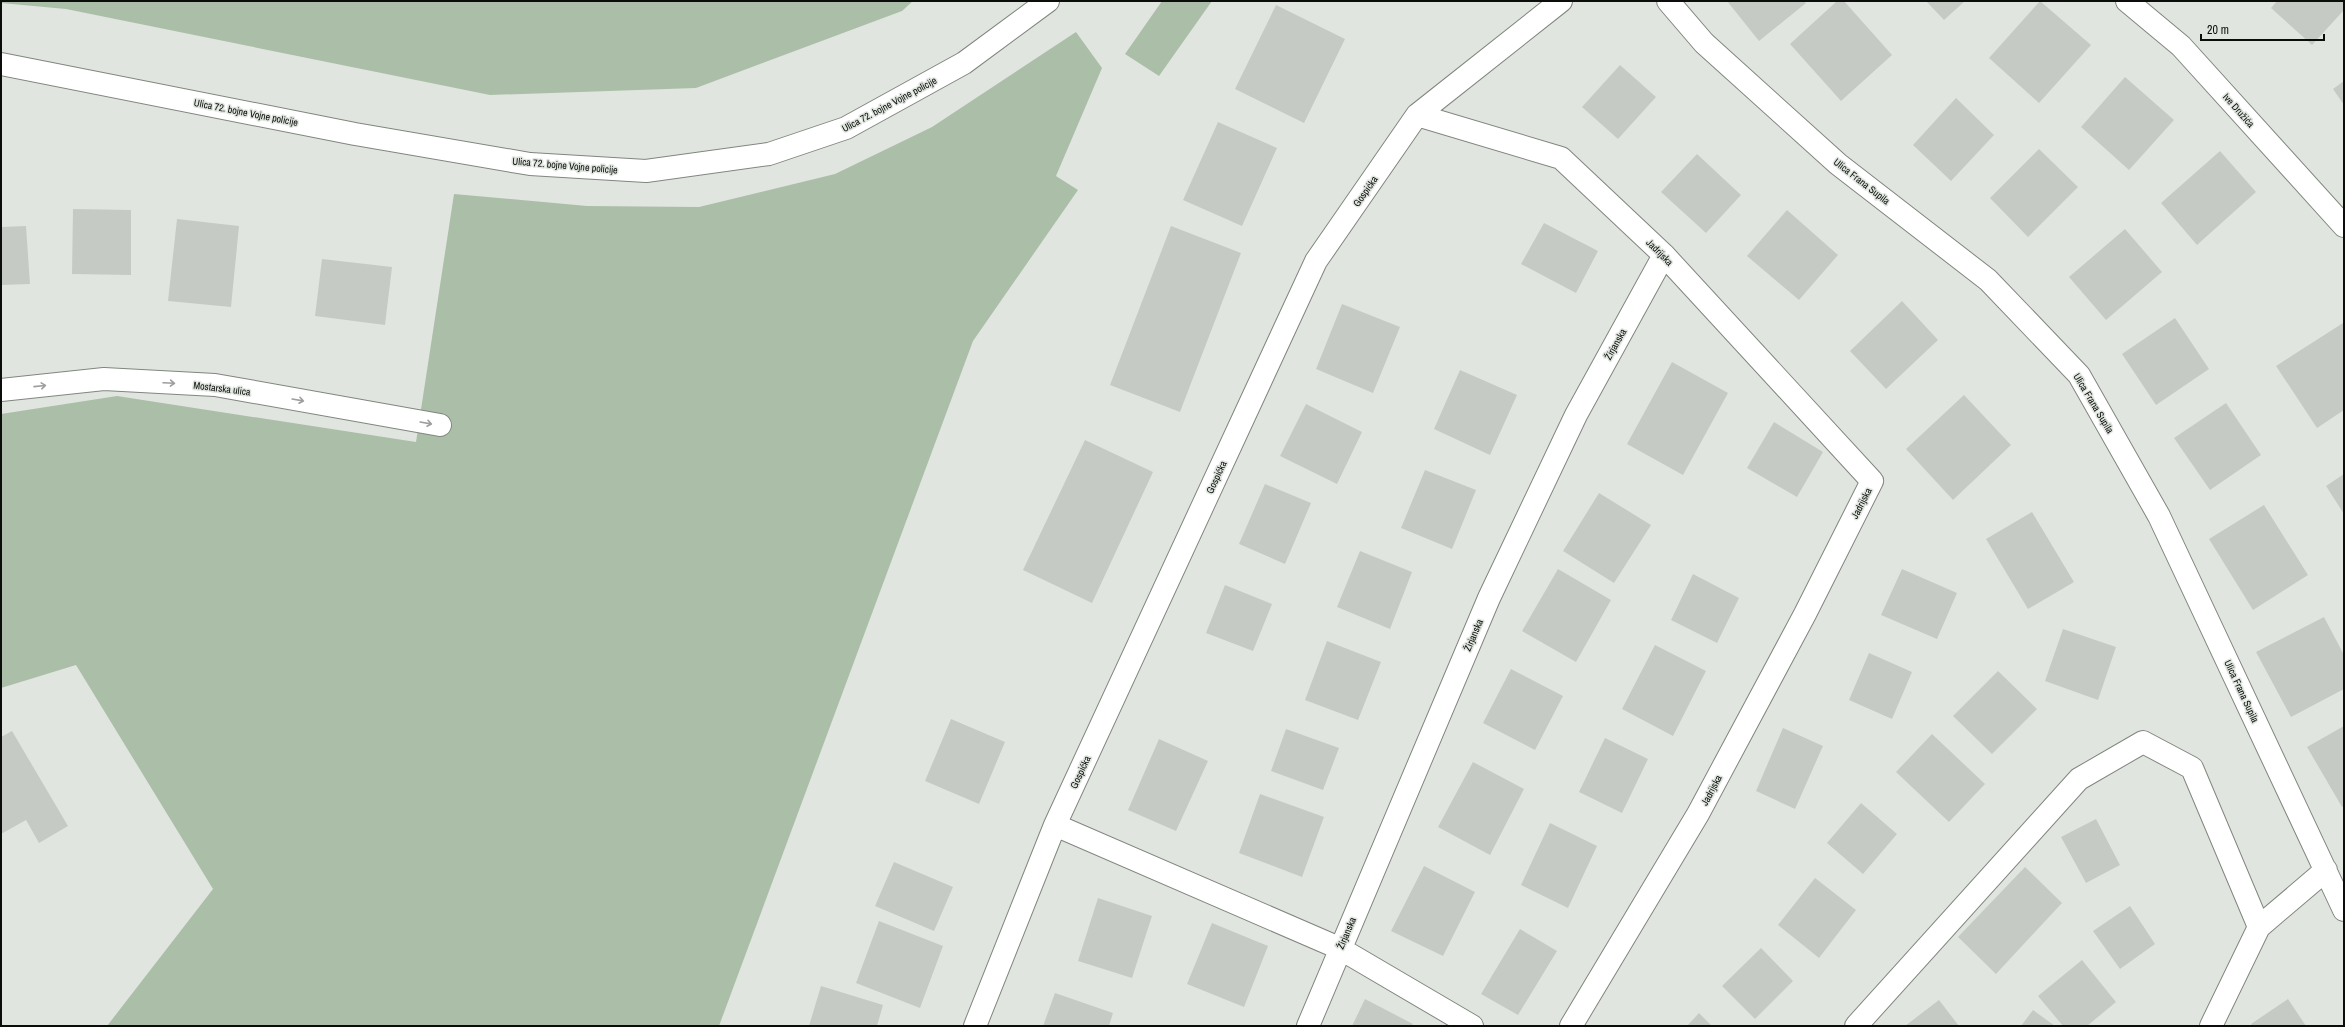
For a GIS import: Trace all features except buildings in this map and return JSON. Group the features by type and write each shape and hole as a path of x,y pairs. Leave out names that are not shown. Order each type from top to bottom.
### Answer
{"street":[{"name":"Ulica 72. bojne Vojne policije","path":"1,64 354,134 530,164 646,172 769,154 846,128 964,63 1048,1"},
{"name":"Gospićka","path":"975,1026 1055,825 1316,261 1417,115 1560,1"},
{"name":"Ulica Frana Supila","path":"1668,1 1704,43 1838,164 1988,280 2079,375 2159,516 2344,910"},
{"name":"Ive Družića","path":"2127,1 2181,46 2344,226"},
{"name":"Jadrijska","path":"1417,115 1561,158 1664,255 1872,481 1804,614 1698,814 1571,1026"},
{"name":"Žirjanska","path":"1308,1026 1489,598 1576,416 1664,255"},
{"name":"Mostarska ulica","path":"1,390 104,379 216,385 440,425"},
{"path":"1856,1026 2079,779 2143,742 2192,768 2259,927"},
{"path":"1055,825 1340,948 1472,1026"},
{"path":"2212,1026 2259,927 2326,870"}],"green space":[{"path":"1,1 913,1 902,11 696,88 490,95 66,9 1,3"},
{"path":"1162,1 1212,1 1159,76 1125,54"},
{"path":"1076,32 1102,68 1056,176 1078,190 973,341 719,1026 107,1026 213,889 76,665 1,688 1,414 117,396 416,442 454,194 587,206 699,207 835,174 932,127"}]}
